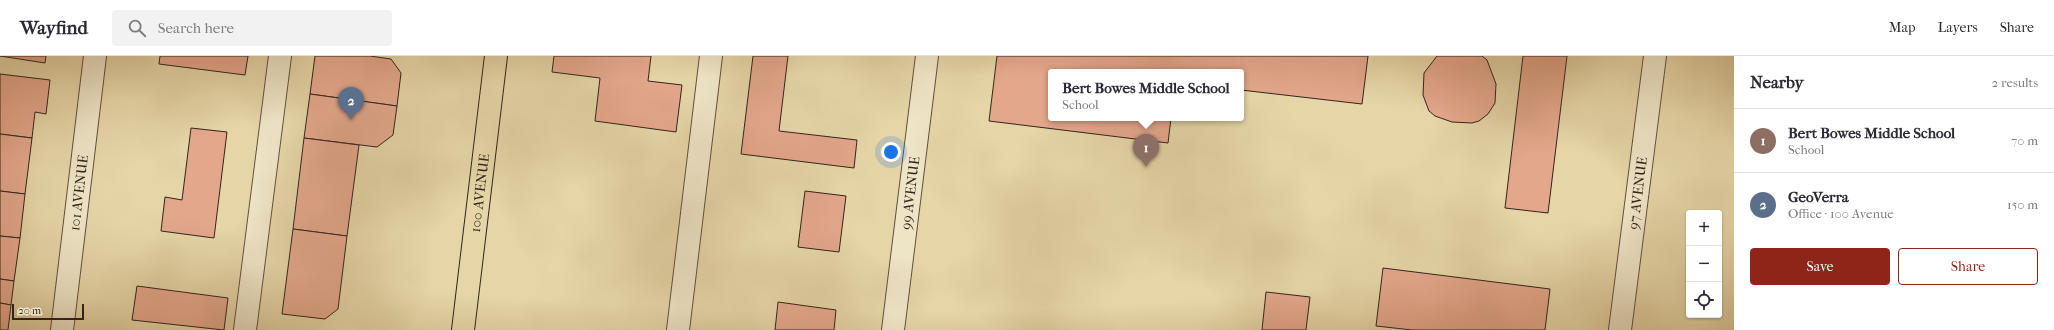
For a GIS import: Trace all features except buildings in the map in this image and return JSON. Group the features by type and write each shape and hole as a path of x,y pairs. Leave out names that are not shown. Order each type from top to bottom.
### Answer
{"main road":[{"name":"100 AVENUE","path":"463,330 496,56"}],"street":[{"name":"101 AVENUE","path":"62,330 95,56"},
{"path":"245,330 280,56"},
{"path":"678,330 711,56"},
{"name":"99 AVENUE","path":"893,330 927,56"},
{"name":"97 AVENUE","path":"1620,330 1654,56"}],"place":[{"name":"GeoVerra","path":"351,120"},
{"name":"Bert Bowes Middle School","path":"1146,167"}]}
